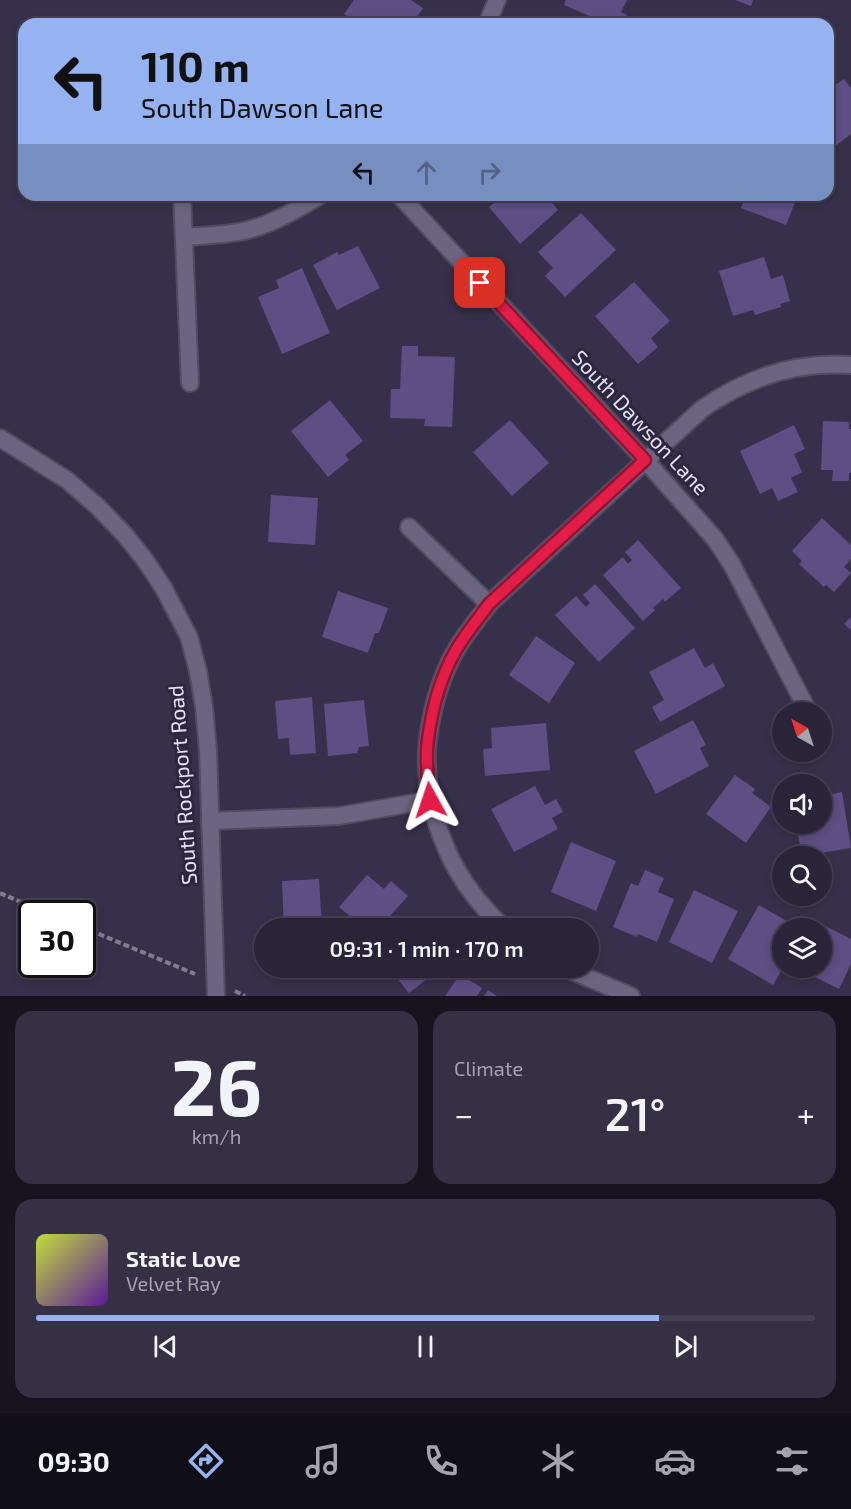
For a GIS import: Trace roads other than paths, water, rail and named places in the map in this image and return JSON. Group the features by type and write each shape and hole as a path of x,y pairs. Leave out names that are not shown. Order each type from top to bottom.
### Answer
{"street":[{"path":"490,18 497,0"},
{"path":"182,201 190,383"},
{"path":"184,237 257,228 311,201"},
{"name":"South Dawson Lane","path":"405,201 716,539 731,563 803,702"},
{"path":"493,918 460,877 437,827 430,800 428,740 444,675 456,650 489,604 702,408 741,385 773,373 807,366 851,365"},
{"name":"South Rockport Road","path":"0,438 67,480 125,535 145,560 172,603 189,637 204,706 208,750 216,989"},
{"path":"409,527 489,604"},
{"path":"210,821 339,816 430,800"},
{"path":"589,978 631,996"}]}
